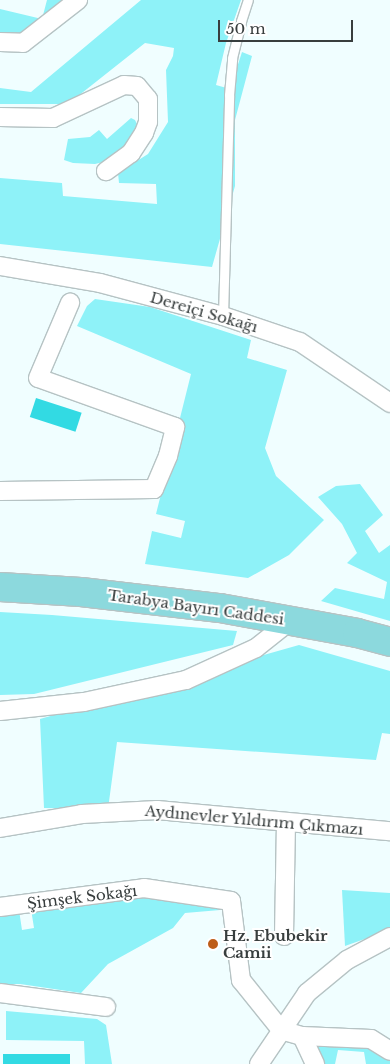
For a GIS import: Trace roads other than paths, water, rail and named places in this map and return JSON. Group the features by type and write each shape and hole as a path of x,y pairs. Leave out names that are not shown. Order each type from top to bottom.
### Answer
{"main road":[{"name":"Tarabya Bayırı Caddesi","path":"0,587 152,599 290,621 390,642"}],"street":[{"path":"0,42 23,43 78,0"},
{"path":"0,117 53,118 124,85 137,86 148,99 146,128 131,153 106,172"},
{"name":"Dereiçi Sokağı","path":"0,266 100,284 223,316 300,342 390,403"},
{"path":"0,491 154,489 168,456 175,427 38,378 70,303"},
{"path":"0,711 84,702 186,680 256,648 290,621"},
{"name":"Aydınevler Yıldırım Çıkmazı","path":"0,828 82,814 157,810 390,831"},
{"path":"284,936 286,822"},
{"name":"Şimşek Sokağı","path":"0,907 144,888 231,901 241,980 281,1030"},
{"path":"259,1064 307,993 347,960 389,939"},
{"path":"0,993 106,1007"},
{"path":"281,1030 302,1036 371,1039 390,1051"},
{"path":"302,1036 315,1064"}],"lane":[{"path":"223,316 229,95 232,58 248,0"}],"place":[{"name":"Hz. Ebubekir Camii","path":"213,944"}]}
